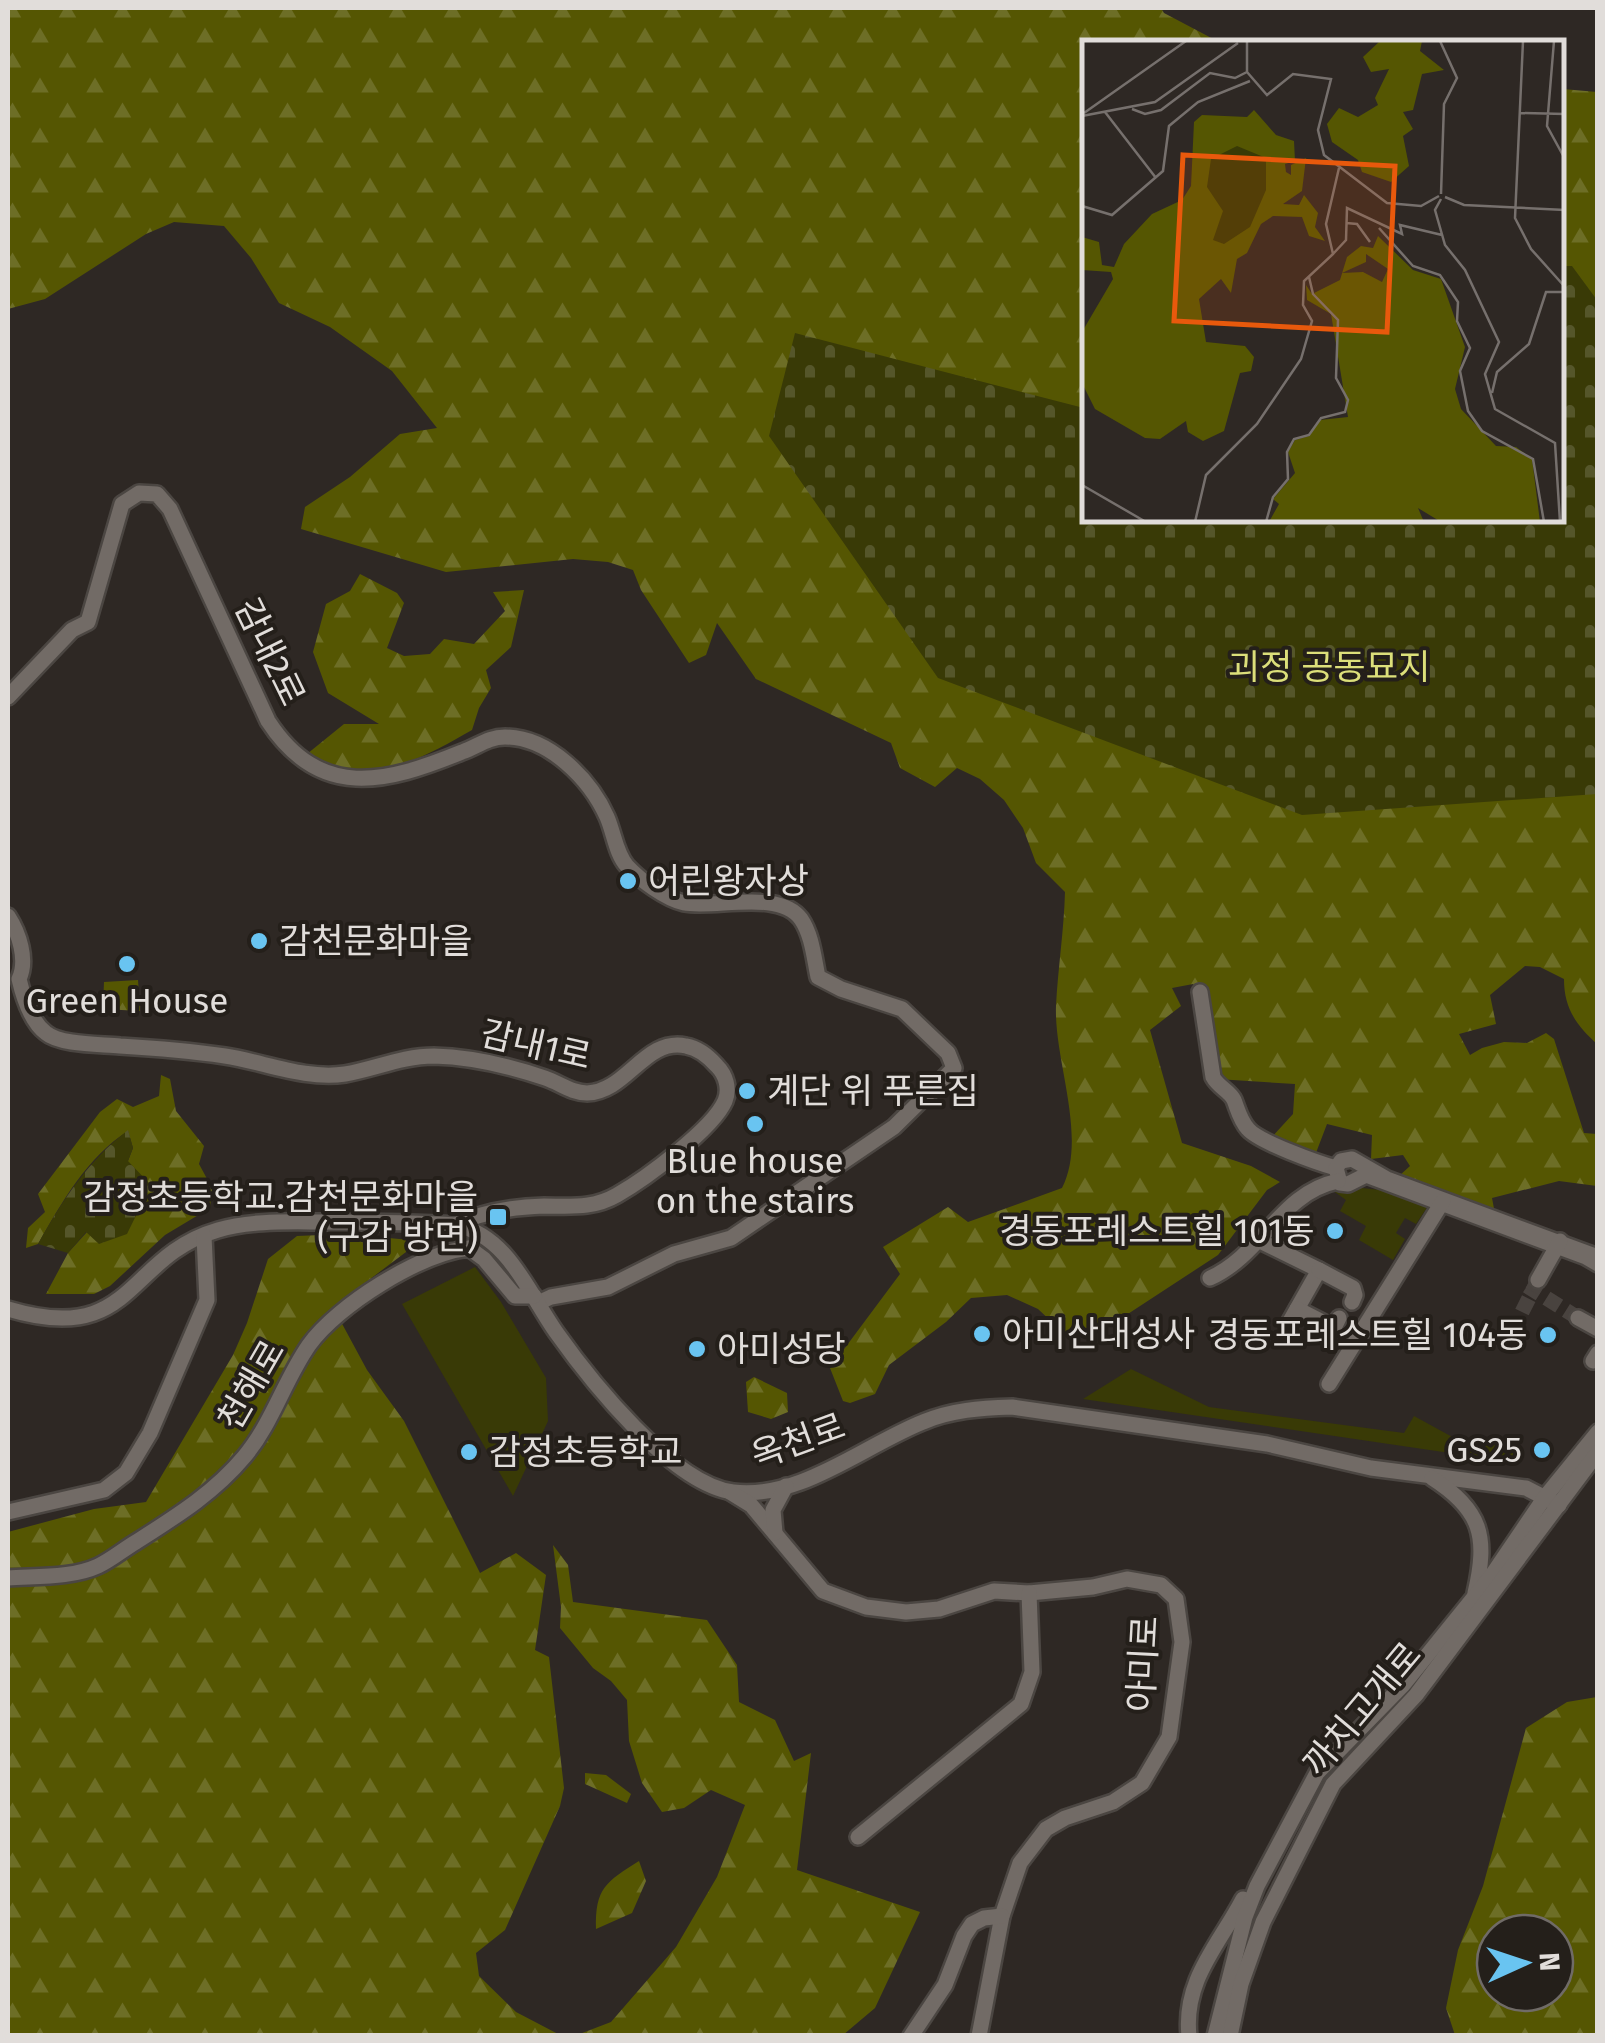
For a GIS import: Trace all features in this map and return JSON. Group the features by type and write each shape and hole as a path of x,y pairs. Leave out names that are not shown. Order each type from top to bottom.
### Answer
{"street":[{"name":"감내2로","path":"8,697 72,630 88,622 122,504 139,493 157,494 170,508 268,721 284,745 297,755 339,778 390,778 492,738 509,737 539,744 552,751 599,802 628,868 681,902 725,901 787,907 799,916 806,929 818,977 841,990 902,1009 948,1053 954,1068 894,1127 730,1238 674,1254 608,1286 536,1300"},
{"name":"감내1로","path":"8,916 22,956 23,970 13,978 34,1018 54,1037 226,1056 316,1074 345,1074 394,1060 432,1056 504,1066 543,1077 574,1092 594,1092 622,1079 648,1055 672,1044 698,1049 719,1067 728,1089 716,1115 672,1156 620,1194 602,1203 510,1209 475,1215 456,1224"},
{"path":"1200,992 1213,1077 1218,1088 1233,1096 1246,1128 1337,1175"},
{"path":"1210,1278 1232,1268 1304,1194 1337,1175 1342,1161 1352,1159 1439,1202 1598,1257"},
{"path":"1327,1383 1361,1310 1439,1202"},
{"name":"옥천로","path":"8,1309 50,1318 103,1311 175,1251 204,1236 245,1225 456,1224 496,1244 556,1332 637,1430 680,1468 729,1492 763,1493 786,1486 927,1420 980,1408 1012,1406 1267,1444 1372,1468 1526,1488 1552,1501"},
{"path":"8,1512 104,1490 126,1473 150,1433 206,1300 204,1236"},
{"path":"1260,1241 1353,1288 1361,1310"},
{"path":"1555,1243 1598,1264"},
{"path":"1535,1278 1555,1243"},
{"name":"천해로","path":"8,1578 96,1567 198,1502 244,1457 275,1411 308,1346 331,1320 402,1272 469,1248 494,1269 515,1296 536,1300"},
{"path":"1318,1270 1293,1316 1334,1328 1340,1318"},
{"path":"1578,1318 1598,1329"},
{"path":"1215,2036 1244,1917 1256,1886 1317,1773 1404,1685 1552,1501 1566,1472 1598,1432"},
{"name":"까치고개로","path":"1230,2036 1241,1984 1263,1922 1333,1784 1416,1695 1552,1501 1598,1452"},
{"path":"1526,1488 1552,1483 1566,1472"},
{"path":"1429,1475 1455,1492 1476,1518 1482,1551 1474,1597"},
{"path":"775,1533 773,1510 786,1486"},
{"name":"아미로","path":"729,1492 751,1505 811,1580 824,1590 866,1608 906,1612 939,1608 994,1591 1030,1594 1126,1579 1161,1585 1176,1599 1182,1642 1168,1736 1142,1783 1113,1802 1065,1818 1046,1829 1020,1862 1002,1916 978,2036"},
{"path":"858,1837 1021,1704 1032,1672 1030,1594"},
{"path":"1189,2036 1192,1987 1204,1959 1222,1938 1244,1896 1256,1886"},
{"path":"912,2036 945,1984 972,1924 1002,1916"}],"green space":[{"path":"8,8 1161,8 1215,40 1082,40 1082,522 1565,522 1565,89 1597,92 1597,1044 1573,1015 1564,979 1540,967 1525,966 1490,995 1496,1024 1459,1034 1470,1055 1504,1042 1527,1043 1546,1033 1554,1039 1584,1133 1597,1134 1597,1186 1559,1181 1492,1198 1495,1214 1398,1177 1410,1166 1403,1155 1371,1159 1372,1135 1327,1124 1314,1158 1271,1138 1293,1114 1295,1084 1217,1079 1205,997 1193,984 1172,988 1181,1006 1150,1030 1182,1143 1251,1166 1280,1182 1267,1190 1218,1255 1111,1325 1067,1336 1038,1309 1007,1295 971,1298 889,1365 875,1394 850,1403 843,1401 830,1368 900,1274 883,1247 948,1207 968,1222 1062,1188 1069,1168 1071,1123 1056,1006 1065,892 1036,863 1023,828 1004,800 980,779 957,768 935,787 900,768 891,743 756,679 717,623 706,655 689,663 641,590 633,570 608,562 573,559 446,572 301,529 305,507 350,477 400,434 437,428 392,371 330,327 279,303 251,258 224,226 174,222 146,234 45,299 8,309"},
{"name":"괴정 공동묘지","path":"1565,266 1572,266 1597,300 1597,794 1302,815 938,678 769,436 795,333 1080,407 1082,522 1565,522"},
{"path":"360,574 397,593 404,603 387,648 404,656 430,654 444,639 474,644 505,611 493,592 524,590 511,647 486,670 491,688 472,730 391,768 348,771 327,766 307,754 344,724 379,724 328,693 313,652 326,604 350,591"},
{"path":"138,980 140,1011 103,1009 104,982"},
{"path":"161,1075 170,1079 176,1111 204,1146 199,1164 212,1188 210,1208 165,1235 110,1286 94,1294 46,1294 128,1161 133,1148 128,1131 100,1153 66,1197 38,1244 26,1248 28,1228 45,1212 38,1194 100,1112 117,1099 133,1107 159,1096"},
{"path":"128,1130 133,1148 128,1161 151,1185 127,1234 99,1244 86,1232 68,1253 38,1244 77,1182"},
{"path":"1332,1190 1381,1190 1428,1206 1416,1224 1405,1218 1396,1233 1405,1239 1393,1260 1359,1240 1366,1226 1340,1211 1346,1200"},
{"path":"345,1234 410,1240 414,1246 333,1307 367,1370 404,1421 480,1573 516,1553 546,1575 535,1650 549,1657 564,1788 560,1806 505,1930 476,1953 479,1976 516,2012 560,2035 8,2036 8,1532 94,1509 146,1502 233,1355 268,1259 297,1236"},
{"path":"475,1267 501,1302 546,1378 548,1421 513,1496 402,1304"},
{"path":"1131,1369 1209,1407 1404,1433 1414,1416 1456,1439 1515,1447 1518,1463 1083,1399"},
{"path":"754,1377 787,1393 788,1412 771,1419 748,1412 746,1382"},
{"path":"553,1545 568,1565 573,1602 707,1620 737,1665 739,1702 775,1720 794,1761 811,1753 797,1870 920,1912 875,2008 843,2035 577,2035 611,2022 676,1947 717,1877 745,1805 711,1790 684,1808 662,1812 642,1783 629,1741 627,1700 593,1668 560,1628"},
{"path":"1597,1697 1597,2035 1455,2035 1446,2008 1458,1950 1483,1886 1526,1728 1567,1702"},
{"path":"585,1773 606,1775 631,1794 627,1803 585,1784"},
{"path":"639,1861 646,1881 632,1913 596,1929 600,1895 618,1875"}],"tunnel":[{"path":"1522,1312 1536,1284"},
{"path":"1527,1286 1578,1318"}],"place":[{"name":"어린왕자상","path":"628,881"},
{"name":"감천문화마을","path":"259,941"},
{"name":"Green House","path":"127,964"},
{"name":"계단 위 푸른집","path":"747,1091"},
{"name":"Blue house on the stairs","path":"755,1124"},
{"name":"감정초등학교.감천문화마을 (구감 방면)","path":"498,1217"},
{"name":"경동포레스트힐 101동","path":"1335,1231"},
{"name":"아미산대성사","path":"982,1334"},
{"name":"경동포레스트힐 104동","path":"1548,1335"},
{"name":"아미성당","path":"697,1349"},
{"name":"GS25","path":"1542,1450"},
{"name":"감정초등학교","path":"469,1452"}]}
